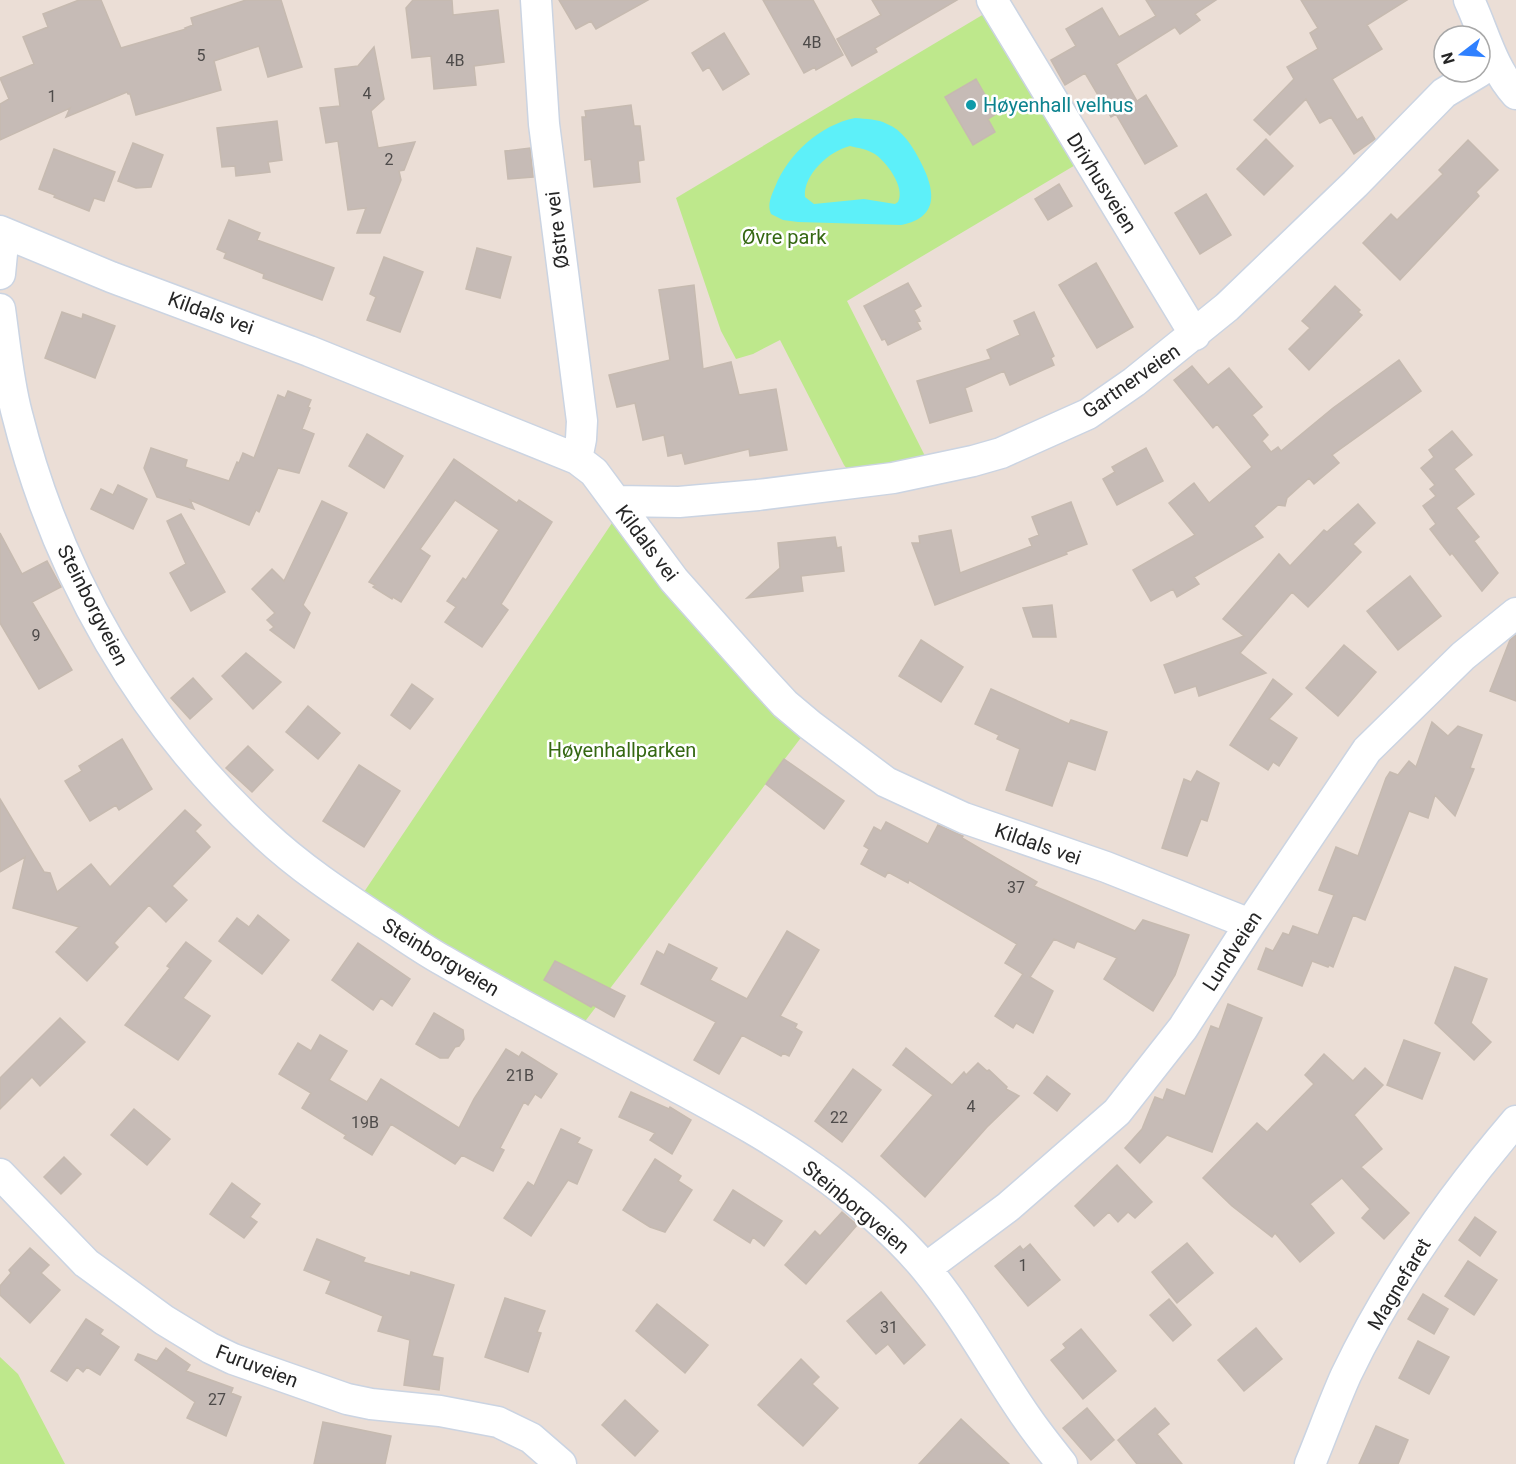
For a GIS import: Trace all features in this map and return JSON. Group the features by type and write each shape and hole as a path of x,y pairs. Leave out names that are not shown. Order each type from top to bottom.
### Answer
{"street":[{"name":"Østre vei","path":"536,0 546,135 582,421 577,459"},
{"name":"Drivhusveien","path":"992,0 1195,334"},
{"path":"1470,0 1475,24"},
{"path":"1492,74 1507,84 1516,94"},
{"name":"Gartnerveien","path":"616,501 679,502 861,483 973,461 1027,442 1088,414 1122,391 1195,334 1269,268 1444,93 1459,84"},
{"name":"Kildals vei","path":"2,232 111,277 271,335 577,459 594,472 674,580 785,704 831,742 886,782 964,818 1106,867 1250,924"},
{"path":"0,274 2,232"},
{"name":"Steinborgveien","path":"0,309 15,409 34,477 67,560 113,650 135,684 179,745 213,784 265,836 329,888 437,957 696,1098 817,1170 866,1211 926,1268 973,1334 1028,1419 1062,1464"},
{"name":"Lundveien","path":"926,1268 1008,1207 1117,1112 1183,1028 1366,750 1463,656 1516,613"},
{"name":"Magnefaret","path":"1310,1464 1346,1375 1389,1296 1455,1196 1516,1121"},
{"name":"Furuveien","path":"0,1174 86,1263 164,1320 210,1348 233,1359 347,1399 466,1415 498,1422 531,1438 561,1464"}],"green space":[{"name":"Øvre park","path":"984,14 1077,164 847,301 927,460 851,474 844,465 780,340 753,354 736,359 721,331 676,198"},
{"name":"Høyenhallparken","path":"612,523 677,600 803,735 583,1024 472,962 362,895"},
{"path":"0,1357 18,1374 65,1464 0,1464"}],"water":[{"path":"855,118 880,121 906,138 924,168 931,189 929,208 924,215 901,225 798,222 783,220 771,214 769,207 771,197 788,163 818,134","holes":["850,146 873,153 884,162 897,182 900,196 898,202 895,204 864,199 814,204 805,197 808,180 819,165 834,153"]}],"building":[{"path":"79,0 101,0 121,48 186,29 193,25 191,18 246,0 281,0 302,67 268,77 259,46 214,61 221,90 136,115 130,94 127,92 66,117 70,108 0,140 0,104 9,99 0,78 34,64 23,37 48,27 43,14"},
{"path":"413,0 452,0 453,15 498,10 504,62 474,66 476,85 434,89 431,56 412,58 406,8"},
{"path":"559,0 648,0 596,29 591,21 576,29"},
{"path":"763,0 813,0 843,55 816,70 815,67 804,73"},
{"path":"872,0 957,0 875,48 877,52 852,66 837,39 881,15"},
{"path":"1146,0 1216,0 1195,14 1200,20 1180,34 1175,27 1116,64 1137,101 1146,95 1177,146 1145,164 1116,114 1111,117 1085,73 1065,85 1051,60 1076,46 1066,29 1102,8 1119,37 1156,16"},
{"path":"1301,0 1407,0 1367,25 1382,49 1332,79 1357,120 1362,117 1375,139 1354,154 1331,117 1320,123 1306,99 1270,135 1254,120 1294,79 1287,67 1318,49 1310,33 1318,28"},
{"path":"724,33 749,74 723,90 709,67 703,71 692,53"},
{"path":"374,47 384,99 371,111 378,148 415,142 404,170 399,171 401,180 380,233 357,233 366,208 348,210 338,141 326,143 320,108 340,106 335,69 358,66"},
{"name":"Høyenhall velhus","path":"976,79 996,114 988,119 995,132 973,145 945,97"},
{"path":"631,105 634,126 640,126 644,160 638,161 640,182 594,187 591,159 585,160 582,117 586,117 585,111"},
{"path":"277,121 282,160 268,162 270,172 236,176 235,166 222,167 217,128"},
{"path":"1266,139 1293,166 1264,195 1237,169"},
{"path":"1468,140 1498,170 1476,192 1479,196 1400,280 1363,243 1391,214 1397,220 1443,174 1439,170"},
{"path":"133,143 163,155 151,187 136,188 118,181"},
{"path":"530,148 533,177 508,179 505,151"},
{"path":"54,149 115,172 104,201 94,198 89,211 39,189"},
{"path":"1059,184 1072,206 1048,220 1035,199"},
{"path":"1206,194 1231,235 1200,254 1175,213"},
{"path":"229,220 260,233 257,240 334,268 322,300 263,278 264,274 224,258 226,253 217,249"},
{"path":"477,248 511,257 500,298 466,289"},
{"path":"384,257 423,272 400,332 367,320 376,297 370,294"},
{"path":"1096,263 1133,327 1097,348 1059,285"},
{"path":"908,283 921,306 914,310 920,321 917,322 921,329 888,345 885,339 882,340 864,306"},
{"path":"694,285 703,369 731,362 739,395 776,389 787,450 750,456 749,449 685,464 682,453 668,456 664,435 643,440 635,403 617,407 609,375 670,360 659,290"},
{"path":"1335,286 1360,310 1358,312 1362,315 1309,370 1289,349 1310,328 1302,321"},
{"path":"62,312 82,319 83,314 115,326 95,378 45,358"},
{"path":"1034,312 1054,356 1051,358 1054,365 1010,385 1004,371 965,388 972,411 930,423 917,381 991,359 987,350 1020,335 1014,321"},
{"path":"1399,360 1421,391 1332,455 1339,463 1314,484 1309,478 1287,498 1285,506 1278,505 1254,526 1263,537 1194,577 1199,584 1177,597 1173,589 1151,601 1133,570 1195,535 1169,503 1194,483 1209,503 1252,467 1217,424 1213,428 1174,380 1192,366 1208,385 1229,368 1262,407 1252,415 1268,435 1262,441 1271,452 1278,447 1281,451 1333,408"},
{"path":"288,391 311,400 302,429 314,434 299,473 278,468 259,512 256,510 249,525 190,500 194,509 157,497 144,468 151,448 187,460 185,467 229,481 243,453 254,458 278,395 285,398"},
{"path":"1452,431 1472,455 1454,469 1474,494 1456,508 1479,537 1474,541 1498,573 1482,591 1430,529 1436,524 1423,506 1436,496 1430,489 1435,485 1421,468 1434,457 1429,450"},
{"path":"367,434 403,456 384,488 349,466"},
{"path":"1146,448 1163,481 1117,505 1103,479 1115,472 1112,467"},
{"path":"454,459 517,503 519,500 552,522 501,604 508,610 482,647 445,622 456,607 447,601 463,578 466,580 499,530 455,500 420,549 430,556 401,602 393,597 392,599 369,582"},
{"path":"118,485 147,499 133,529 91,509 101,489 113,495"},
{"path":"322,501 347,513 303,605 310,613 294,648 270,630 274,627 267,620 275,613 252,589 272,569 284,581"},
{"path":"1071,502 1087,544 1066,552 1067,554 935,605 912,543 920,543 919,536 951,530 960,573 1032,546 1029,539 1039,535 1032,517"},
{"path":"1358,504 1375,523 1353,544 1361,552 1308,607 1292,592 1240,653 1266,673 1199,696 1196,686 1175,693 1164,665 1244,636 1223,619 1279,554 1290,566 1324,530 1327,532"},
{"path":"181,514 225,592 191,611 170,573 186,564 167,521"},
{"path":"0,533 22,574 47,561 61,587 32,602 72,670 39,689 0,623"},
{"path":"835,537 837,548 841,547 844,571 801,576 803,591 747,598 780,568 778,543"},
{"path":"1410,576 1441,616 1398,650 1367,611"},
{"path":"1052,605 1056,637 1033,637 1023,608"},
{"path":"1516,635 1516,701 1490,691 1510,640"},
{"path":"921,640 963,667 941,702 899,676"},
{"path":"1344,645 1376,672 1338,716 1306,688"},
{"path":"246,653 281,682 253,709 222,676"},
{"path":"193,678 212,699 190,719 171,698"},
{"path":"1273,679 1292,694 1269,719 1297,738 1279,766 1273,762 1268,770 1230,745"},
{"path":"412,684 433,699 410,729 391,715"},
{"path":"991,689 1069,724 1071,720 1107,732 1095,770 1068,761 1052,806 1006,790 1020,749 997,739 999,735 975,724"},
{"path":"308,706 340,733 318,759 286,732"},
{"path":"1432,722 1448,736 1458,726 1482,735 1470,768 1474,769 1455,816 1435,795 1428,818 1409,811 1365,920 1353,915 1333,967 1312,961 1302,986 1258,969 1266,948 1273,951 1283,933 1289,935 1293,926 1318,935 1334,895 1319,890 1336,847 1358,856 1386,778 1390,772 1398,775 1409,761 1416,767"},
{"path":"122,739 152,789 119,810 116,805 90,821 65,781 82,771 79,766"},
{"path":"248,746 273,770 252,792 226,768"},
{"path":"784,759 844,801 824,829 766,784"},
{"path":"359,765 400,791 364,847 323,821"},
{"path":"1197,771 1219,783 1207,821 1201,819 1187,856 1162,848 1184,779 1191,782"},
{"path":"0,799 44,872 50,873 57,892 91,864 110,887 185,810 201,825 195,831 210,847 172,886 187,900 166,922 149,905 114,943 118,947 87,981 56,952 79,927 13,908 25,857 0,872"},
{"path":"886,822 928,844 938,825 963,836 962,838 1037,882 1034,886 1135,931 1143,920 1189,935 1175,975 1153,1011 1104,979 1117,958 1077,941 1074,948 1054,939 1030,977 1053,991 1033,1033 1016,1023 1013,1028 995,1016 1023,974 1005,963 1017,944 909,880 908,883 888,872 885,877 861,864 869,849 864,846 874,827 881,831"},
{"path":"258,915 289,940 262,974 219,941 237,918 249,927"},
{"path":"787,931 819,950 780,1016 797,1024 795,1028 802,1032 789,1056 783,1053 781,1056 742,1035 719,1074 694,1060 716,1022 641,984 657,951 664,955 669,944 717,968 710,980 747,999"},
{"path":"186,942 211,961 183,998 210,1016 178,1060 125,1025 170,968 167,966"},
{"path":"358,943 410,979 392,1006 381,998 373,1010 332,980"},
{"path":"555,961 625,996 614,1017 593,1005 591,1007 544,980"},
{"path":"1455,967 1487,979 1471,1023 1491,1042 1474,1060 1435,1023"},
{"path":"1228,1004 1262,1018 1212,1152 1167,1135 1140,1163 1125,1148 1142,1129 1155,1097 1163,1100 1167,1089 1185,1096 1211,1026 1219,1029"},
{"path":"434,1013 463,1030 464,1039 448,1058 440,1058 416,1044"},
{"path":"60,1018 85,1042 40,1086 32,1077 0,1109 0,1078"},
{"path":"320,1035 347,1051 329,1080 367,1102 381,1079 459,1128 474,1099 506,1049 519,1057 522,1052 557,1074 541,1098 535,1094 528,1105 524,1102 500,1148 504,1150 493,1171 462,1155 455,1164 391,1124 372,1155 344,1138 346,1135 302,1108 311,1093 279,1074 298,1043 311,1051"},
{"path":"1404,1040 1440,1053 1422,1099 1387,1085"},
{"path":"906,1048 952,1085 964,1072 966,1075 978,1063 987,1071 989,1070 1007,1087 1006,1089 1019,1096 987,1127 925,1197 881,1156 933,1095 893,1065"},
{"path":"1324,1054 1353,1081 1365,1068 1383,1085 1354,1115 1382,1149 1361,1167 1409,1213 1384,1239 1362,1218 1370,1209 1342,1178 1310,1204 1334,1233 1300,1262 1275,1233 1272,1237 1232,1206 1203,1178 1257,1123 1267,1132 1314,1084 1305,1075"},
{"path":"853,1069 881,1090 842,1142 815,1121"},
{"path":"1047,1076 1070,1094 1057,1111 1034,1093"},
{"path":"631,1092 669,1109 670,1107 691,1120 672,1154 650,1140 655,1133 619,1117"},
{"path":"134,1109 170,1139 147,1165 111,1135"},
{"path":"561,1129 580,1138 577,1143 592,1150 577,1184 568,1180 531,1236 504,1218 528,1182 534,1186"},
{"path":"64,1157 81,1174 61,1194 44,1177"},
{"path":"655,1159 681,1176 678,1181 692,1190 665,1232 650,1227 623,1210"},
{"path":"1117,1165 1152,1202 1135,1218 1128,1212 1118,1222 1109,1212 1094,1226 1075,1206"},
{"path":"232,1183 260,1204 250,1217 257,1222 244,1238 210,1214"},
{"path":"733,1190 782,1221 764,1246 753,1237 750,1243 714,1220"},
{"path":"842,1212 857,1225 806,1284 785,1265 815,1231 820,1236"},
{"path":"1475,1217 1496,1232 1480,1256 1459,1240"},
{"path":"317,1239 365,1258 363,1262 410,1276 411,1272 454,1285 432,1356 443,1358 439,1390 404,1385 410,1340 378,1331 383,1316 326,1293 331,1281 304,1270"},
{"path":"1187,1243 1213,1273 1177,1303 1152,1272"},
{"path":"1030,1244 1060,1280 1028,1306 995,1266 1020,1246 1023,1250"},
{"path":"30,1248 49,1265 41,1273 60,1290 30,1323 0,1295 0,1286 11,1273 9,1270"},
{"path":"1468,1261 1497,1280 1474,1315 1445,1296"},
{"path":"881,1292 925,1345 904,1364 888,1344 876,1354 847,1321"},
{"path":"1423,1294 1448,1309 1434,1334 1408,1319"},
{"path":"505,1298 545,1311 537,1332 541,1333 528,1372 485,1357"},
{"path":"1169,1299 1191,1325 1173,1341 1150,1315"},
{"path":"657,1304 708,1345 685,1373 636,1331"},
{"path":"86,1319 103,1330 100,1334 119,1347 100,1375 87,1367 83,1372 77,1367 67,1381 51,1371"},
{"path":"1256,1328 1282,1359 1244,1391 1218,1360"},
{"path":"1081,1329 1116,1371 1083,1399 1051,1360 1066,1348 1063,1344"},
{"path":"1418,1341 1449,1357 1429,1394 1399,1378"},
{"path":"166,1348 190,1365 186,1371 233,1388 231,1393 241,1397 226,1436 187,1418 195,1402 135,1360 138,1354 157,1361"},
{"path":"801,1359 819,1377 812,1384 838,1408 803,1446 758,1405"},
{"path":"625,1400 658,1431 635,1456 602,1425"},
{"path":"1087,1408 1114,1440 1091,1460 1063,1428"},
{"path":"1155,1408 1169,1424 1157,1434 1182,1464 1137,1464 1118,1440"},
{"path":"961,1419 1009,1464 919,1464"},
{"path":"323,1422 391,1436 385,1464 314,1464"},
{"path":"1376,1426 1408,1440 1398,1464 1359,1464"}],"place":[{"name":"Høyenhall velhus","path":"971,105"}]}
